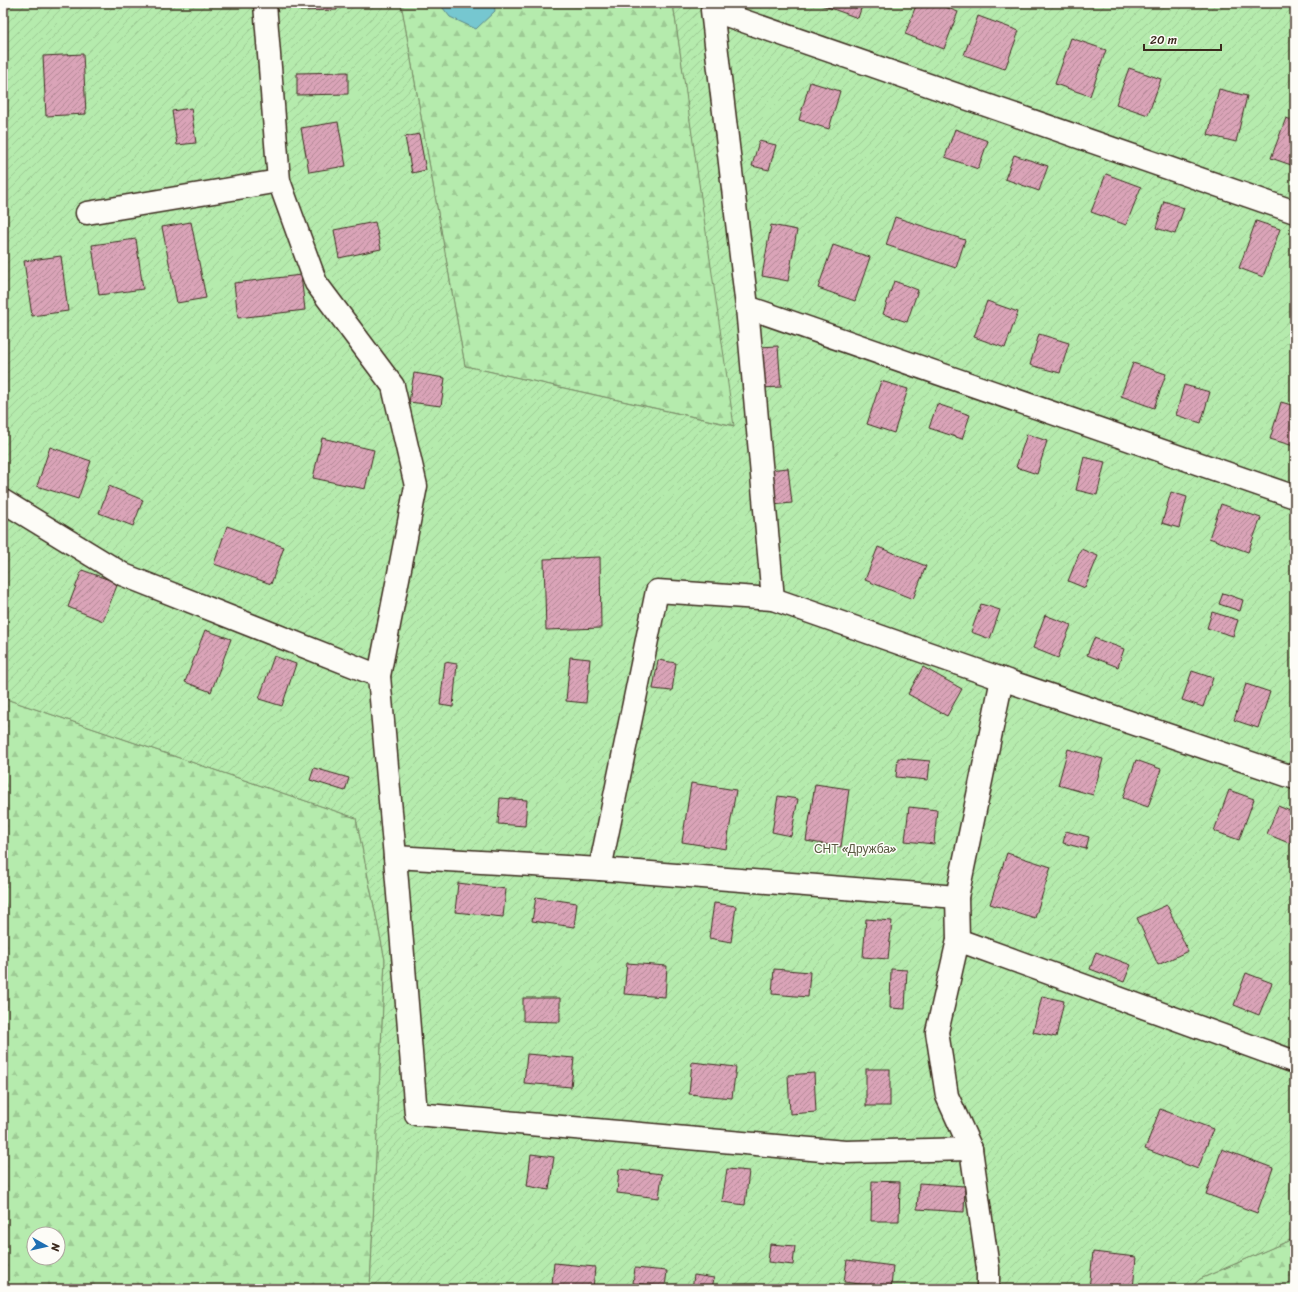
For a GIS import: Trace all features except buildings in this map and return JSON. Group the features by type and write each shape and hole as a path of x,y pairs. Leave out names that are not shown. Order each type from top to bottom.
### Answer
{"lane":[{"path":"265,4 280,181 316,283 393,386 416,486 379,676 416,1114 845,1152 971,1149"},
{"path":"773,600 747,307 712,7 1295,212"},
{"path":"87,214 280,181"},
{"path":"747,307 1295,497"},
{"path":"3,501 124,575 379,676"},
{"path":"600,869 657,591 773,600 1295,778"},
{"path":"988,1289 988,1268 971,1149 948,1096 937,1032 958,940 957,897 1002,679"},
{"path":"395,857 600,869 957,897"},
{"path":"958,940 1295,1062"}],"green space":[{"name":"СНТ «Дружба»","path":"3,3 401,3 465,366 734,426 673,3 1295,3 1295,1238 1200,1279 1189,1289 370,1289 385,960 356,818 3,698"},
{"path":"401,3 673,3 735,426 465,366"},
{"path":"3,698 356,818 385,960 370,1289 3,1289"},
{"path":"1295,1238 1295,1289 1189,1289 1200,1279"}],"water":[{"path":"439,3 494,3 495,11 476,29 450,17"}]}
